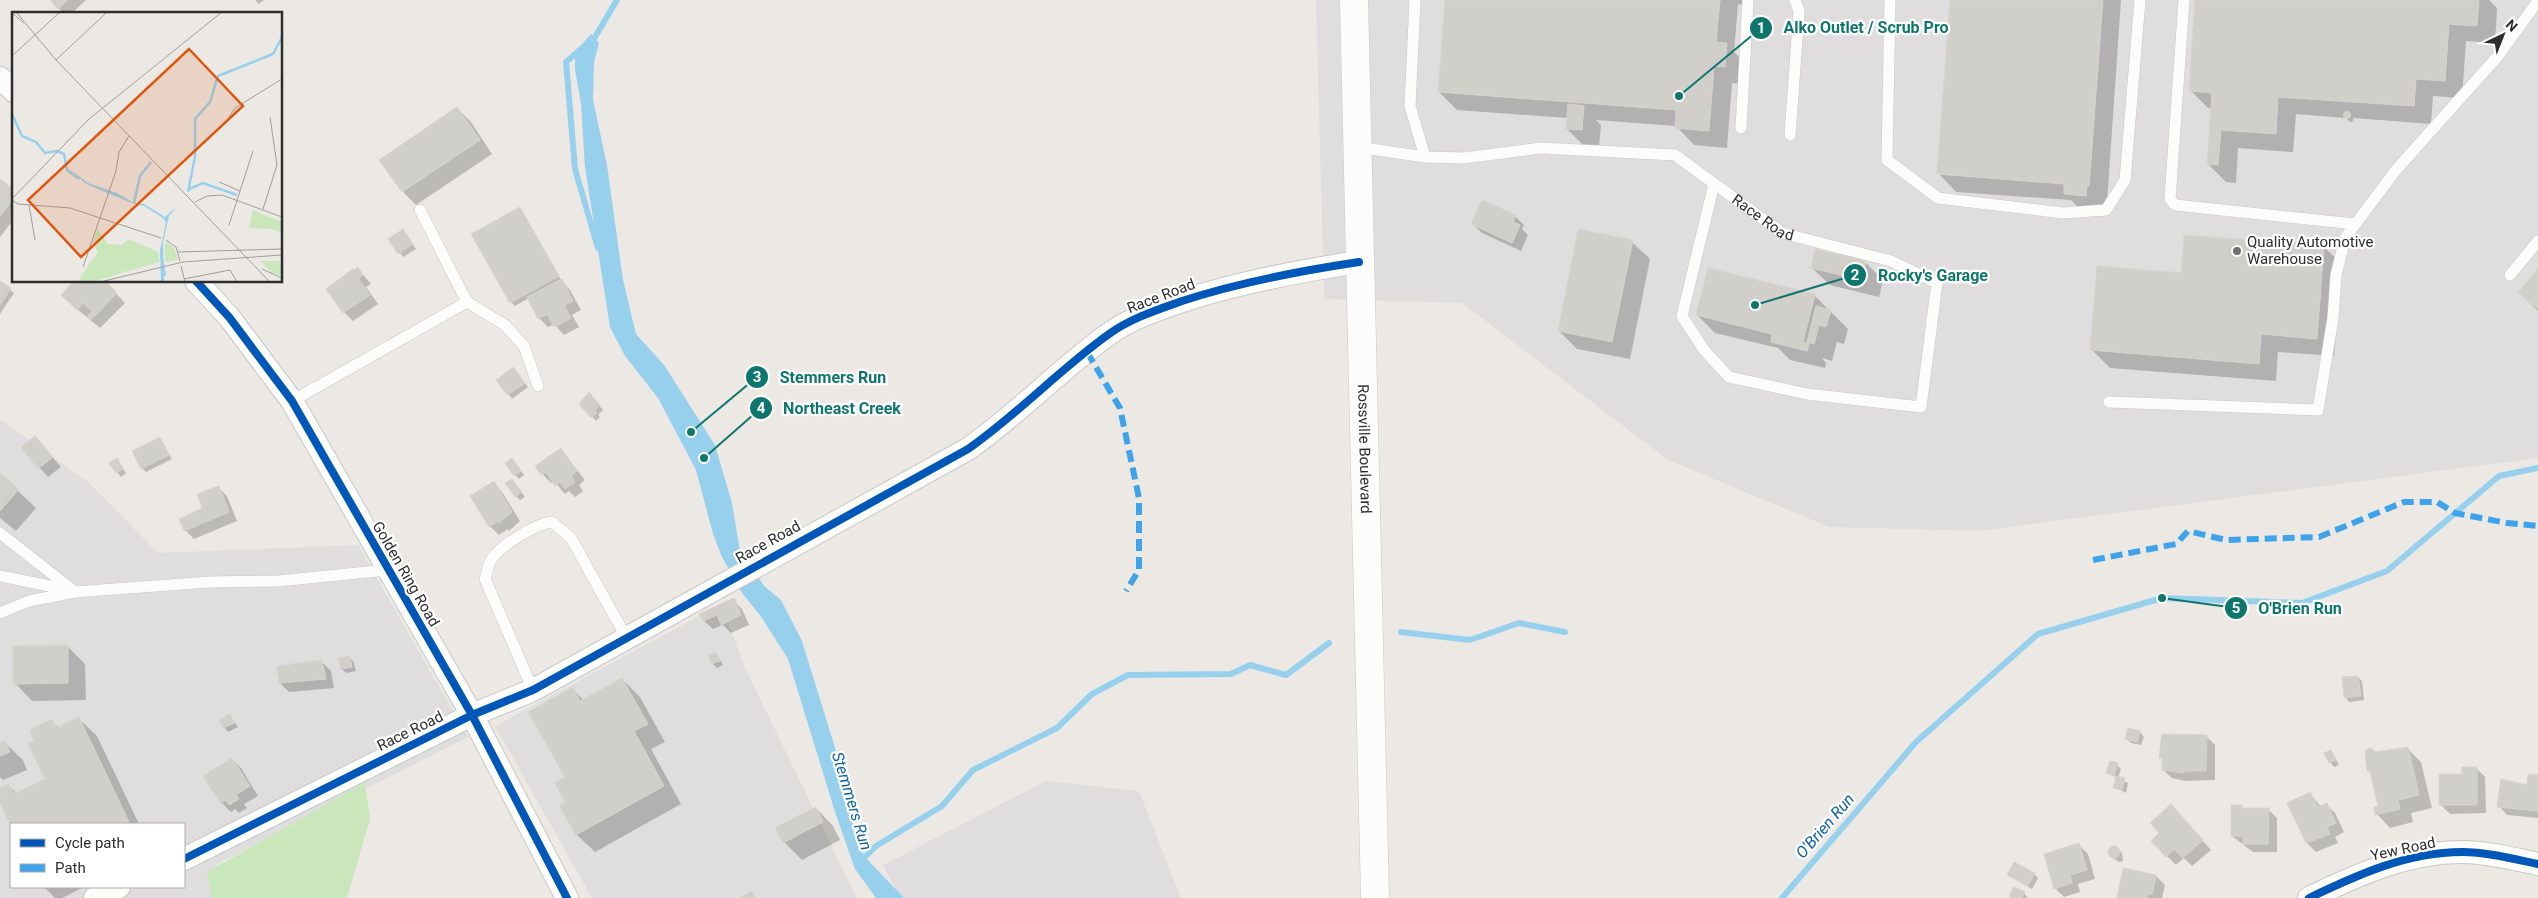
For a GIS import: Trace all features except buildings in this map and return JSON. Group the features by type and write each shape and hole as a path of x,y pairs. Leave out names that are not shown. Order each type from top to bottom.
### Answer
{"main road":[{"name":"Rossville Boulevard","path":"1354,0 1374,898"}],"street":[{"path":"0,78 12,89"},
{"name":"Race Road","path":"185,858 472,715 533,690 721,584 968,449 999,428 1036,394 1110,333 1146,313 1209,292 1261,279 1359,262"},
{"name":"Golden Ring Road","path":"197,282 229,316 292,401 387,570 472,715 568,898"},
{"name":"Yew Road","path":"2309,898 2364,872 2419,856 2463,852 2538,864"},
{"path":"96,898 117,888"}],"lane":[{"path":"1415,0 1410,106 1426,157"},
{"path":"1740,128 1748,0"},
{"path":"1790,135 1799,11 1795,0"},
{"path":"1890,0 1888,160 1938,198 2063,213 2106,210 2125,180 2140,0"},
{"path":"2184,0 2170,199 2175,205 2355,224"},
{"path":"2109,402 2318,410 2341,250 2355,224 2396,170 2498,56 2538,1"},
{"name":"Race Road","path":"1357,147 1426,157 1464,158 1541,148 1675,155 1782,234 1891,261 1937,283 1921,407 1807,394 1729,377 1704,350 1682,316 1714,184"},
{"path":"420,210 467,302 505,325 524,346 538,386"},
{"path":"2510,275 2538,241"},
{"path":"292,401 467,302"},
{"path":"533,690 485,579 490,561 539,524 552,522 571,538 626,637"},
{"path":"0,533 75,592"},
{"path":"0,613 29,601 75,592 209,582 278,581 387,570"},
{"path":"0,576 75,592"}],"shaded area":[{"path":"1316,0 2538,0 2538,458 1979,531 1829,527 1668,460 1462,303 1324,299"},
{"path":"0,419 88,482 158,553 358,545 468,737 215,865 235,898 0,898"},
{"path":"721,604 746,670 857,898 592,898 495,726"},
{"path":"1046,781 1139,791 1181,898 900,898 883,865"}],"green space":[{"path":"365,782 370,819 347,898 212,898 207,872"}],"water":[{"path":"591,34 599,43 594,62 593,100 607,165 623,280 636,334 664,365 715,445 732,503 740,551 765,587 781,600 802,641 845,780 853,827 864,856 904,898 876,898 855,869 835,812 788,659 762,618 740,590 722,557 713,534 696,470 658,398 625,356 610,327 585,167 581,104 575,69 575,52"}],"waterway":[{"name":"Stemmers Run","path":"589,42 595,37 617,0"},
{"name":"Stemmers Run","path":"581,49 566,62 575,169 598,248"},
{"name":"O'Brien Run","path":"1782,898 1916,742 2038,634 2162,598 2302,603 2387,571 2499,476 2538,468"},
{"path":"1401,632 1470,640 1519,623 1565,632"},
{"path":"860,862 876,846 942,806 973,770 1057,728 1092,694 1128,675 1231,674 1250,665 1286,675 1329,643"}],"marked path":[{"path":"1087,352 1120,408 1139,498 1139,570 1126,591"},
{"path":"2093,560 2176,544 2188,531 2226,540 2319,537 2404,502 2437,502 2455,513 2507,523 2538,526"}],"cycle path":[{"path":"185,858 472,715 533,690 968,449 1073,362 1126,323 1182,301 1226,288 1292,273 1359,262"},
{"path":"197,282 229,317 292,401 472,715 567,898"},
{"path":"2309,898 2383,866 2402,860 2442,853 2481,853 2538,864"}],"place":[{"name":"Alko Outlet / Scrub Pro","path":"1679,96"},
{"name":"Quality Automotive Warehouse","path":"2237,251"},
{"name":"Rocky's Garage","path":"1755,305"},
{"name":"Stemmers Run","path":"691,432"},
{"name":"Northeast Creek","path":"704,458"},
{"name":"O'Brien Run","path":"2162,598"}]}
